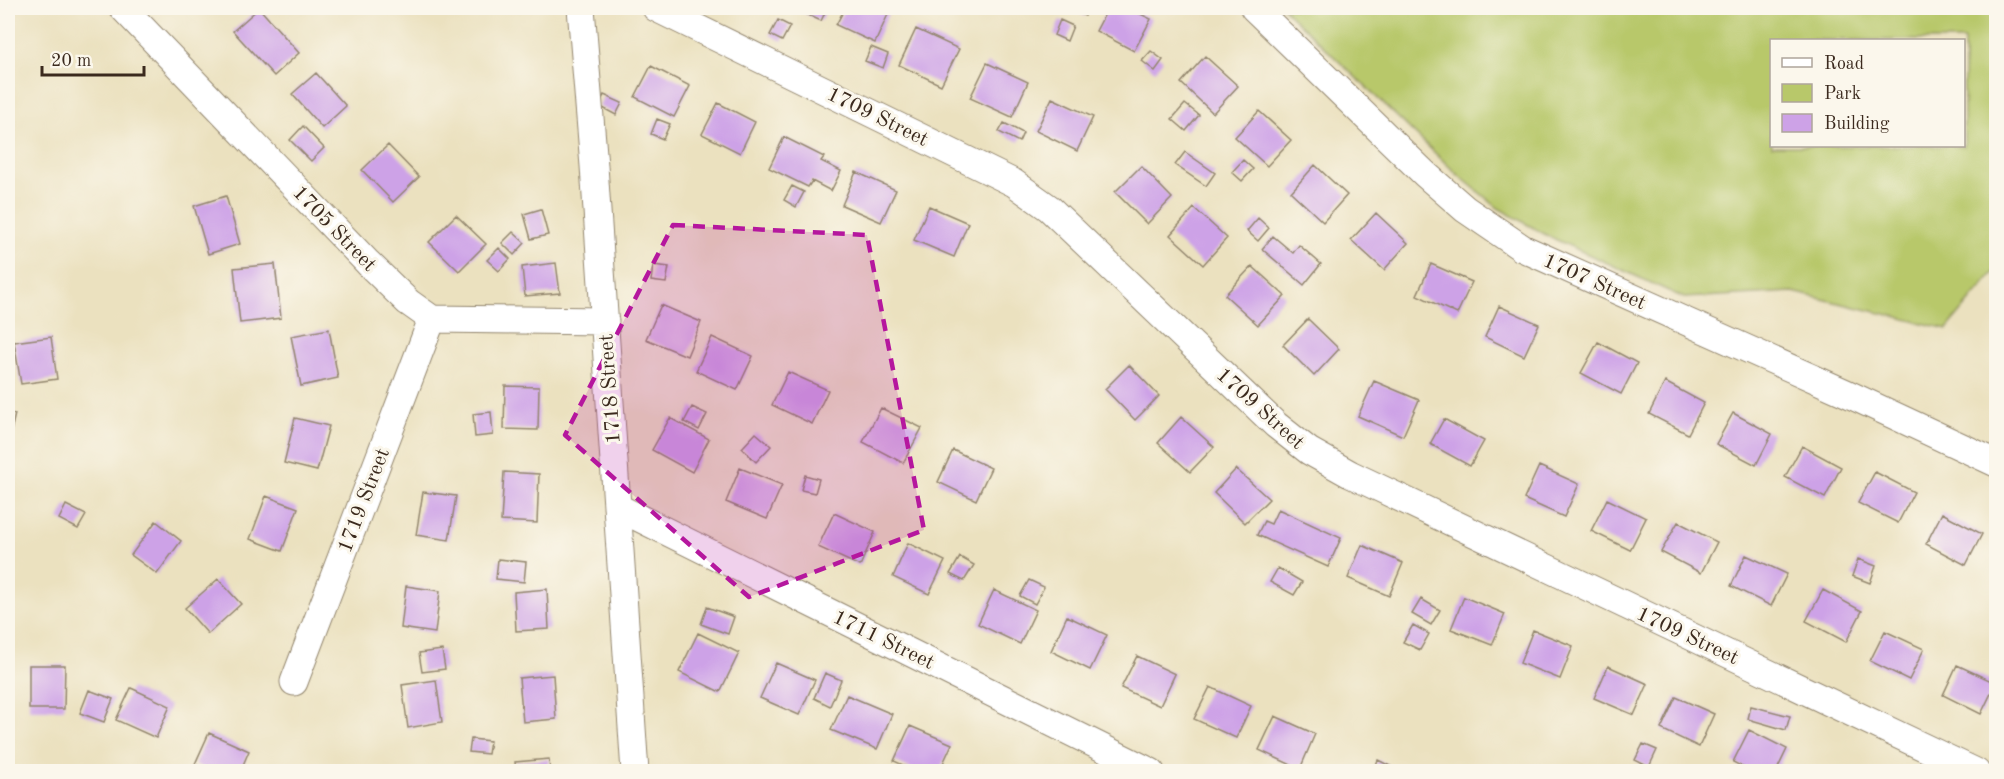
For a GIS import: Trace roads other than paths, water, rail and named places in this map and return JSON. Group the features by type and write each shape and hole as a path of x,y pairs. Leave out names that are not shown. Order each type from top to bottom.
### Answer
{"street":[{"name":"1705 Street","path":"123,8 368,263 408,302 432,319"},
{"name":"1718 Street","path":"581,8 605,321 635,771"},
{"name":"1709 Street","path":"656,8 1014,183 1049,208 1276,425 1309,451 1350,474 1976,771"},
{"name":"1707 Street","path":"1254,8 1425,174 1465,209 1522,248 1836,388 1996,463"},
{"path":"432,319 605,321"},
{"name":"1719 Street","path":"294,681 432,319"},
{"name":"1711 Street","path":"617,507 1152,771"}]}
